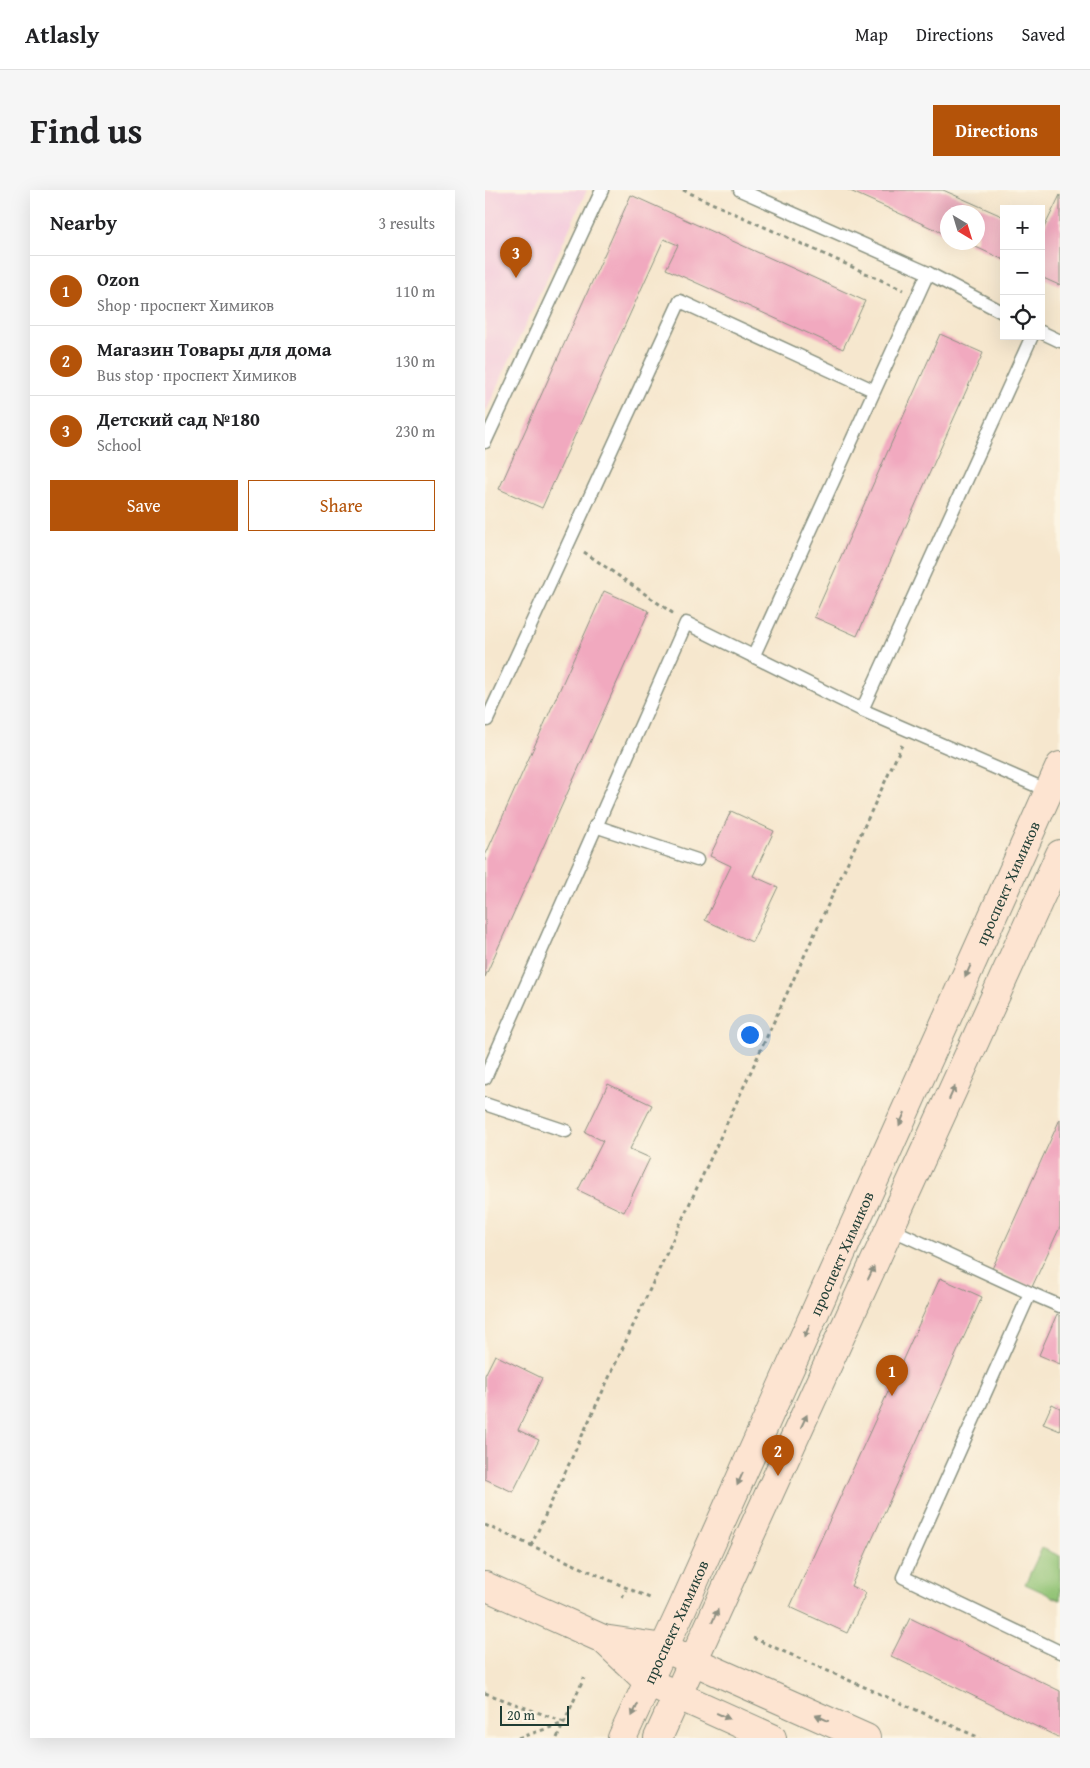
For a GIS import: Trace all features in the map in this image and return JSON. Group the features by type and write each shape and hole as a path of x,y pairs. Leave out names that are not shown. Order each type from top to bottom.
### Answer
{"main road":[{"name":"проспект Химиков","path":"622,1738 1054,794 1060,766"},
{"name":"проспект Химиков","path":"658,1738 695,1661 1060,854"},
{"path":"485,1586 603,1639 664,1648 866,1738"},
{"path":"603,1639 648,1682 772,1738"}],"lane":[{"path":"485,442 602,190"},
{"path":"740,190 928,273 1000,311"},
{"path":"754,654 928,273"},
{"path":"485,719 487,720 680,301 873,390"},
{"path":"1045,334 1060,341"},
{"path":"862,710 1030,340"},
{"path":"485,1078 686,623 754,654 862,710 1054,794"},
{"path":"595,826 697,860"},
{"path":"485,1104 566,1131"},
{"path":"891,1229 1060,1306"},
{"path":"1031,1293 903,1577 1060,1652"}],"path":[{"path":"683,190 917,296"},
{"path":"578,560 583,551 686,623"},
{"path":"531,1546 908,731"},
{"path":"485,1525 626,1590 652,1600"},
{"path":"622,1598 626,1590"},
{"path":"753,1638 980,1738"},
{"path":"557,1738 584,1678"},
{"path":"485,1693 564,1722"},
{"path":"518,1738 564,1722"}],"shaded area":[{"path":"485,190 587,190 485,414"}],"green space":[{"path":"1042,1548 1060,1556 1060,1600 1025,1584"}],"building":[{"path":"848,190 943,190 977,205 940,205 940,232"},
{"path":"631,195 865,301 843,349 666,269 678,245 664,239 542,508 499,489"},
{"path":"1060,195 1059,285 1045,279 1045,226"},
{"path":"985,209 1000,215 1000,258 982,250 985,250"},
{"path":"940,334 983,353 857,636 814,617"},
{"path":"604,591 649,611 485,977 485,856"},
{"path":"731,811 774,831 753,876 778,887 752,942 705,920 731,866 710,856"},
{"path":"608,1084 652,1105 630,1149 650,1158 624,1212 578,1190 603,1141 585,1132"},
{"path":"1060,1119 1060,1227 1032,1287 992,1269"},
{"path":"940,1278 982,1297 851,1586 866,1593 847,1633 790,1607"},
{"path":"1057,1314 1060,1316 1060,1364 1039,1355"},
{"path":"495,1355 542,1378 518,1430 539,1440 513,1492 485,1479 485,1375"},
{"path":"1052,1404 1060,1408 1060,1431 1043,1424"},
{"path":"910,1618 1060,1691 1060,1738 891,1656"}],"place":[{"name":"Детский сад №180","path":"516,278"},
{"name":"Ozon","path":"892,1396"},
{"name":"Магазин Товары для дома","path":"778,1476"}]}
